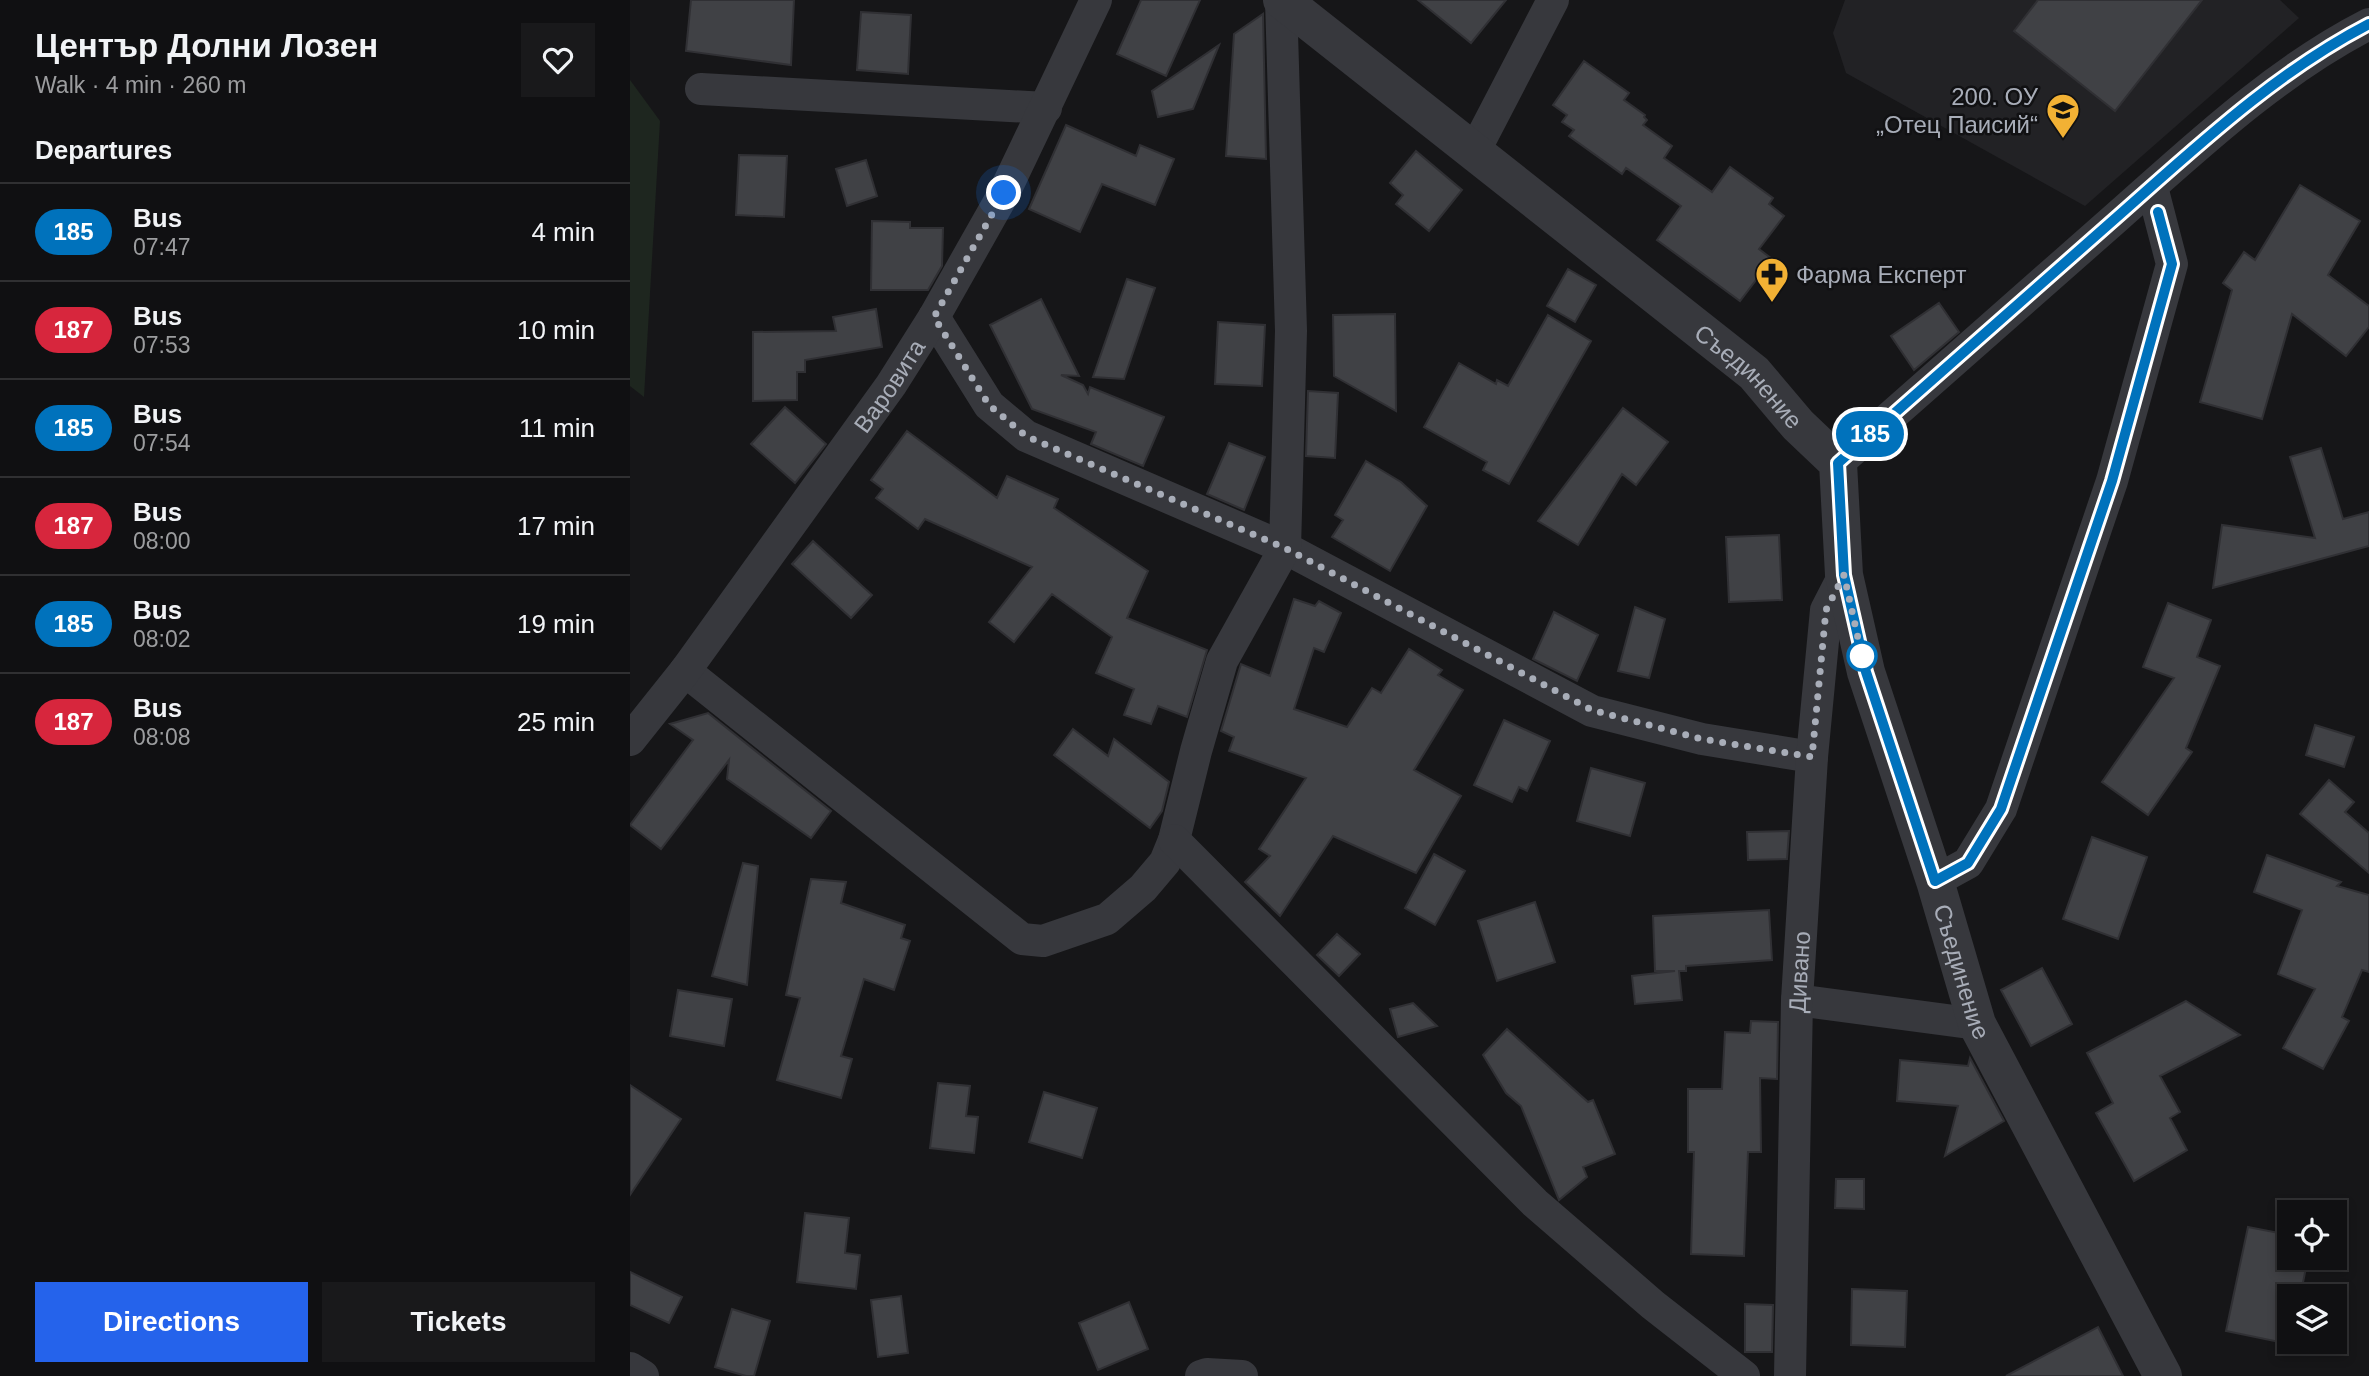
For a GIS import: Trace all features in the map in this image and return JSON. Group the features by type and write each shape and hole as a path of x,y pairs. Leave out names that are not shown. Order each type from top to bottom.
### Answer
{"street":[{"name":"Варовита","path":"630,740 685,671 891,385 934,317 1004,193 1096,0"},
{"path":"685,671 1022,939 1043,941 1107,919 1150,879 1165,862 1174,840 1196,751 1223,661 1285,548 1291,331 1281,0"},
{"name":"Съединение","path":"1281,0 1754,373 1798,425 1838,463 1844,575 1866,672 1935,881 1978,1024 2163,1376"},
{"path":"1474,152 1553,0"},
{"path":"1838,463 2247,105 2303,63 2369,24"},
{"path":"701,89 1046,108"},
{"path":"1935,881 1968,863 2001,809 2112,481 2172,264 2151,187"},
{"path":"934,317 989,405 1026,436 1285,548 1592,710 1702,739 1812,757"},
{"name":"Дивано","path":"1790,1376 1797,1000 1812,757 1826,610 1844,575"},
{"path":"1174,840 1535,1203 1653,1305 1744,1376"},
{"path":"1797,1000 1978,1024"},
{"path":"630,1368 643,1376"},
{"path":"1201,1376 1242,1376"}],"shaded area":[{"name":"200. ОУ „Отец Паисий“","path":"1845,0 2280,0 2299,18 2085,206 1846,73 1833,33"},
{"path":"630,80 660,121 644,397 630,386"}],"building":[{"path":"691,0 794,0 791,65 686,51"},
{"path":"1141,0 1200,0 1166,76 1117,54"},
{"path":"1418,0 1506,0 1471,43"},
{"path":"2038,0 2202,0 2115,111 2014,31"},
{"path":"861,12 911,15 908,74 857,70"},
{"path":"1263,14 1266,159 1226,156 1234,34"},
{"path":"1219,45 1193,109 1158,117 1152,91"},
{"path":"1584,61 1629,93 1624,100 1645,115 1647,120 1643,125 1672,146 1664,158 1712,192 1730,167 1773,198 1769,204 1784,216 1759,249 1772,259 1740,301 1657,240 1681,206 1626,168 1622,174 1569,136 1574,130 1562,122 1567,115 1553,105"},
{"path":"1066,125 1136,156 1140,145 1174,159 1155,205 1102,184 1080,232 1029,209"},
{"path":"1416,151 1462,190 1429,231 1396,204 1403,195 1390,183"},
{"path":"739,155 787,156 784,217 736,215"},
{"path":"866,160 877,196 847,206 836,169"},
{"path":"2300,185 2360,221 2328,275 2369,306 2369,327 2346,356 2292,314 2262,419 2200,402 2232,290 2223,283 2244,252 2255,260"},
{"path":"872,221 910,222 910,228 943,228 942,266 928,290 871,290"},
{"path":"1568,269 1596,285 1575,322 1547,306"},
{"path":"1127,279 1155,288 1124,379 1093,377"},
{"path":"1041,299 1079,376 1061,375 1083,385 1088,394 1090,387 1164,417 1143,466 1091,444 1096,432 1032,409 990,325"},
{"path":"1939,303 1959,332 1914,370 1891,336"},
{"path":"876,309 882,347 805,360 805,372 797,372 797,400 753,401 753,332 836,331 833,317"},
{"path":"1395,314 1396,411 1334,376 1333,315"},
{"path":"1548,315 1591,341 1509,484 1483,470 1487,462 1424,427 1459,363 1496,384 1497,380 1508,386"},
{"path":"1218,322 1265,325 1262,386 1215,384"},
{"path":"1308,391 1338,393 1335,458 1306,456"},
{"path":"785,407 826,444 795,483 751,444"},
{"path":"1623,408 1668,442 1636,485 1622,474 1578,545 1538,521"},
{"path":"907,431 997,498 1007,476 1058,499 1054,508 1148,571 1127,618 1207,650 1187,717 1158,706 1151,724 1124,715 1134,689 1096,673 1112,637 1052,594 1014,642 989,622 1032,567 925,519 918,529 876,498 883,489 871,480"},
{"path":"1229,443 1265,457 1244,510 1207,494"},
{"path":"2321,448 2343,519 2369,512 2369,546 2213,588 2222,525 2315,538 2290,457"},
{"path":"1366,461 1401,482 1427,506 1390,571 1332,537 1343,520 1335,515"},
{"path":"1779,535 1782,600 1729,602 1726,537"},
{"path":"813,541 872,595 851,618 792,564"},
{"path":"1294,599 1315,606 1319,601 1341,613 1324,652 1314,648 1294,709 1347,727 1372,688 1381,693 1409,649 1442,670 1438,675 1463,690 1414,770 1461,796 1416,873 1333,836 1280,916 1245,882 1270,856 1259,849 1306,778 1229,751 1234,737 1221,731 1241,664 1270,676"},
{"path":"2168,603 2211,620 2197,657 2220,666 2186,748 2192,752 2148,815 2102,782 2174,678 2143,667"},
{"path":"1635,607 1665,619 1649,678 1618,671"},
{"path":"1554,612 1598,635 1577,681 1533,659"},
{"path":"708,713 831,811 811,838 727,779 729,760 661,849 630,825 693,740 670,724"},
{"path":"1504,720 1550,741 1527,791 1519,787 1512,802 1474,785"},
{"path":"2315,725 2354,737 2344,767 2306,755"},
{"path":"1073,729 1108,756 1114,739 1169,782 1162,811 1150,828 1054,755"},
{"path":"1591,768 1645,783 1630,836 1577,821"},
{"path":"2329,780 2354,802 2345,812 2369,833 2369,873 2300,814"},
{"path":"1789,831 1787,859 1748,860 1747,832"},
{"path":"2092,837 2147,857 2118,939 2063,919"},
{"path":"1434,854 1465,871 1435,925 1405,908"},
{"path":"2267,855 2341,882 2337,886 2369,895 2369,972 2362,970 2342,1017 2349,1021 2323,1069 2283,1048 2315,989 2278,974 2302,910 2254,892"},
{"path":"743,863 758,866 747,985 712,976"},
{"path":"811,879 846,882 841,903 905,925 901,938 910,941 894,990 864,979 841,1056 852,1059 841,1098 777,1080 800,998 786,995"},
{"path":"1535,902 1555,962 1497,981 1478,921"},
{"path":"1769,910 1772,960 1686,966 1686,971 1679,971 1682,1000 1635,1004 1632,976 1675,971 1655,971 1653,916"},
{"path":"1337,934 1360,954 1339,976 1317,955"},
{"path":"2042,968 2072,1024 2031,1046 2001,990"},
{"path":"678,990 732,999 724,1046 670,1036"},
{"path":"2186,1001 2240,1035 2160,1076 2180,1112 2170,1118 2187,1150 2134,1181 2096,1113 2113,1103 2087,1053"},
{"path":"1413,1003 1437,1026 1398,1037 1390,1009"},
{"path":"1751,1021 1778,1022 1777,1079 1760,1078 1761,1152 1748,1152 1744,1256 1691,1254 1694,1152 1688,1152 1688,1089 1722,1089 1725,1032 1750,1033"},
{"path":"1507,1029 1588,1102 1593,1100 1615,1154 1583,1167 1587,1177 1559,1200 1521,1106 1506,1093 1483,1055"},
{"path":"1970,1058 2004,1121 1945,1156 1958,1106 1897,1101 1900,1060 1968,1066"},
{"path":"938,1083 970,1086 966,1116 978,1117 974,1153 930,1148"},
{"path":"630,1085 681,1119 630,1195"},
{"path":"1044,1092 1097,1108 1082,1158 1029,1142"},
{"path":"1836,1179 1864,1179 1864,1209 1835,1208"},
{"path":"805,1213 849,1218 845,1253 860,1255 856,1289 797,1282"},
{"path":"2248,1227 2277,1233 2277,1270 2306,1270 2303,1284 2277,1284 2277,1342 2226,1331"},
{"path":"630,1272 682,1297 669,1323 630,1305"},
{"path":"1852,1289 1907,1291 1905,1347 1851,1345"},
{"path":"901,1296 908,1353 878,1357 871,1300"},
{"path":"1129,1302 1148,1349 1098,1370 1079,1323"},
{"path":"1745,1304 1773,1305 1772,1352 1745,1352"},
{"path":"732,1309 770,1321 754,1376 715,1367"},
{"path":"2098,1327 2123,1376 2006,1376"}],"bus line":[{"name":"185","path":"2158,212 2172,264 2112,481 2001,809 1968,863 1935,881 1866,672 1844,575 1838,463 2247,105 2303,63 2369,24"}],"place":[{"name":"200. ОУ „Отец Паисий“","path":"2063,140"},
{"name":"Фарма Експерт","path":"1772,304"}],"route":[{"path":"1004,193 934,317 989,405 1026,436 1285,548 1592,710 1702,739 1812,757 1826,610 1844,575 1862,656"}]}
